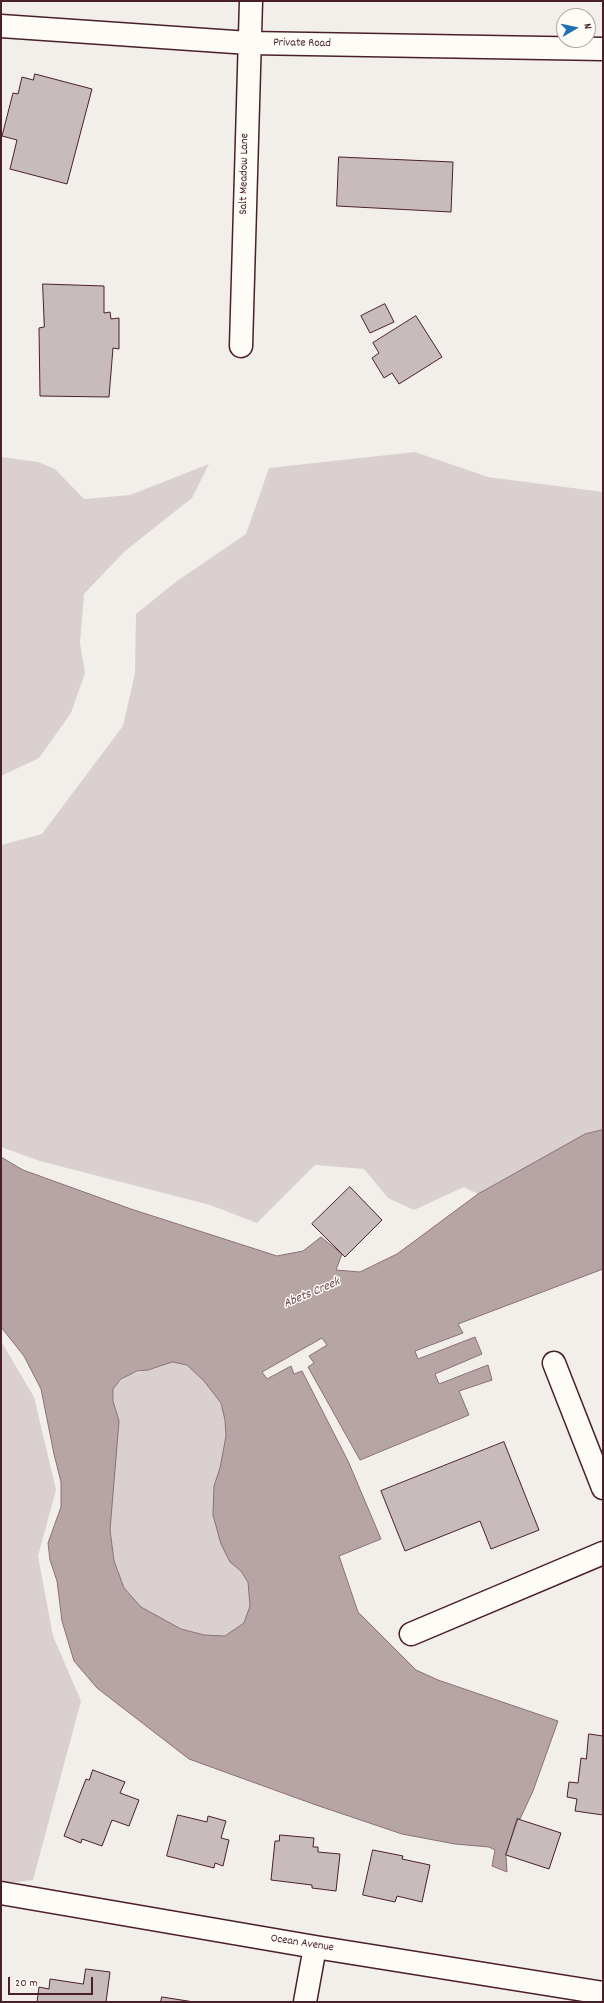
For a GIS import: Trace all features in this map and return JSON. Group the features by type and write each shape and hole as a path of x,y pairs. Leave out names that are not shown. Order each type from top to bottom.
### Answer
{"street":[{"name":"Salt Meadow Lane","path":"241,346 251,1"},
{"name":"Private Road","path":"1,26 249,43 603,49"},
{"path":"554,1363 603,1488"},
{"path":"412,1634 603,1553"},
{"name":"Ocean Avenue","path":"1,1893 315,1947 603,1993"},
{"path":"305,2002 315,1947"}],"shaded area":[{"path":"415,452 488,477 603,492 603,1130 585,1134 478,1194 464,1187 414,1210 388,1198 364,1169 315,1165 257,1223 210,1205 40,1161 1,1147 1,845 42,834 123,726 135,673 136,614 177,581 246,534 269,468"},
{"path":"1,457 38,462 55,469 84,499 130,495 209,464 192,498 125,551 84,594 80,643 85,673 71,713 39,758 1,776"},
{"path":"1,1341 34,1397 56,1490 38,1556 53,1636 81,1701 33,1880 1,1884"},
{"path":"173,1362 187,1365 204,1381 221,1403 225,1420 226,1436 220,1468 214,1486 230,1562 241,1571 248,1582 250,1606 244,1623 226,1636 204,1635 181,1629 141,1607 124,1588 114,1561 110,1530 117,1441 113,1389 121,1380 129,1375 157,1368"}],"water":[{"name":"Abets Creek","path":"603,1130 603,1269 458,1324 463,1333 415,1351 418,1359 475,1337 482,1354 435,1374 439,1384 488,1365 492,1380 459,1391 469,1415 360,1460 308,1367 314,1363 309,1356 327,1345 322,1338 262,1372 267,1379 291,1366 294,1374 302,1371 348,1461 381,1539 339,1556 358,1612 416,1670 438,1680 558,1721 533,1791 520,1819 517,1818 506,1855 507,1872 492,1866 495,1850 489,1847 455,1844 402,1834 316,1805 189,1759 97,1688 74,1661 62,1621 57,1581 50,1560 48,1543 61,1507 61,1482 41,1389 24,1356 1,1327 1,1157 23,1170 131,1209 277,1256 303,1251 321,1237 342,1254 336,1270 360,1272 397,1254 478,1194 585,1134","holes":["173,1362 187,1365 204,1381 221,1403 225,1420 226,1436 220,1468 214,1486 213,1515 221,1544 230,1562 241,1571 248,1582 250,1606 244,1623 225,1636 204,1635 181,1629 141,1607 124,1588 114,1561 110,1530 119,1421 113,1401 113,1389 121,1379 137,1371 148,1370"]}],"building":[{"path":"35,74 92,89 67,184 10,169 17,140 2,136 13,93 18,94 22,77 33,80"},
{"path":"339,157 453,162 451,212 337,206"},
{"path":"43,284 104,286 104,313 110,312 111,319 119,318 119,349 113,348 109,397 40,396 39,328 44,327"},
{"path":"385,304 394,322 370,333 361,316"},
{"path":"416,316 442,357 399,384 392,373 384,378 372,358 379,353 373,343"},
{"path":"350,1187 382,1220 345,1257 312,1224"},
{"path":"504,1442 539,1530 491,1549 480,1521 405,1551 381,1491"},
{"path":"589,1734 603,1736 603,1815 575,1811 577,1799 567,1797 569,1782 578,1783 581,1758 586,1759"},
{"path":"93,1770 125,1782 120,1793 139,1800 129,1826 112,1820 102,1846 82,1839 81,1843 64,1836 86,1779 89,1780"},
{"path":"178,1815 207,1822 208,1816 226,1821 221,1838 229,1840 223,1866 215,1863 214,1868 167,1856"},
{"path":"518,1819 561,1833 549,1869 506,1855"},
{"path":"280,1835 314,1838 313,1847 318,1847 318,1852 340,1854 336,1891 312,1888 312,1885 271,1880 275,1841 279,1841"},
{"path":"373,1850 403,1856 402,1859 430,1865 422,1902 397,1896 395,1902 363,1895"},
{"path":"86,1969 110,1972 106,2002 37,2002 39,1987 49,1989 50,1979 83,1984"},
{"path":"162,1997 194,2002 161,2002"}]}
